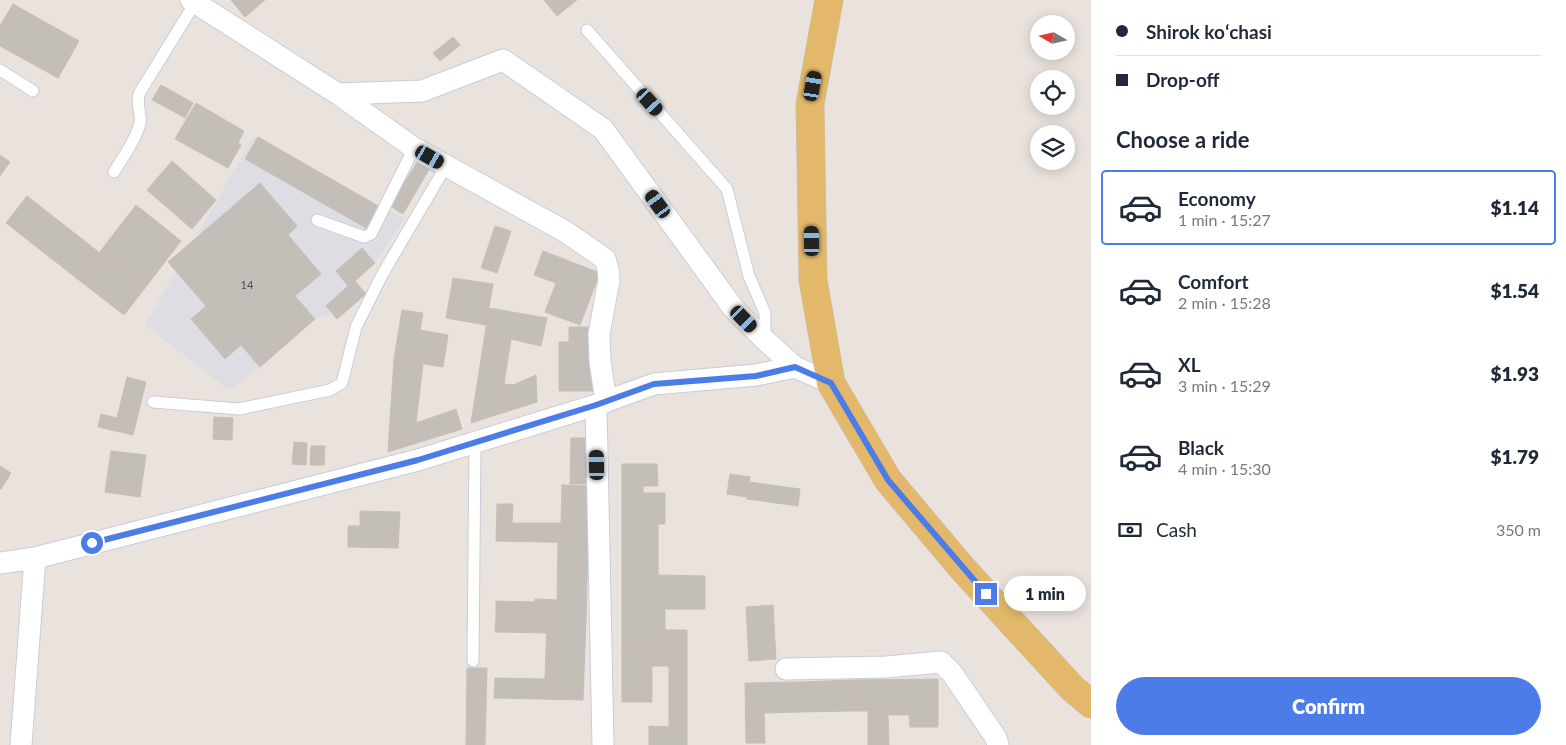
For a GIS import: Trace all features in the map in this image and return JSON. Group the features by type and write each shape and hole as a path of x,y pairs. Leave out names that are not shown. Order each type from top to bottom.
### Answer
{"main road":[{"path":"829,0 810,104 813,280 831,383 888,480 962,568 1072,688 1091,704"}],"street":[{"path":"195,1 338,94 414,148 566,232 605,259 609,280 599,334 603,745"},
{"path":"338,94 422,90 503,60 603,129 734,309 764,340 795,367 831,383"},
{"path":"0,563 35,558 418,460 601,403 654,384 756,376 795,367"},
{"path":"21,745 35,558"},
{"path":"786,669 886,667 941,662 952,673 996,738 998,745"}],"lane":[{"path":"114,172 133,140 140,122 137,98 195,1"},
{"path":"587,30 727,189 749,276 765,314 764,340"},
{"path":"0,70 33,91"},
{"path":"317,220 364,237 371,234 414,148"},
{"path":"153,402 239,409 330,390 342,383 356,327 382,275 446,166"},
{"path":"473,661 475,443"}],"shaded area":[{"path":"254,136 380,207 405,218 375,263 355,280 366,294 337,319 331,313 315,319 260,367 229,390 145,325"}],"building":[{"path":"231,0 265,0 245,17"},
{"path":"544,0 577,0 557,16"},
{"path":"13,4 79,41 58,78 0,46 0,26"},
{"path":"453,37 460,45 440,61 433,53"},
{"path":"161,85 179,95 171,110 152,100"},
{"path":"179,95 193,103 185,118 171,110"},
{"path":"196,103 244,131 238,143 241,145 228,168 175,139"},
{"path":"258,137 380,207 368,229 245,159"},
{"path":"0,155 10,162 0,176"},
{"path":"419,159 431,166 403,214 390,206"},
{"path":"172,161 216,200 192,229 147,190"},
{"path":"260,183 297,226 288,235 321,274 295,296 315,319 260,367 241,345 225,359 191,319 206,306 168,262"},
{"path":"27,196 96,250 75,277 6,223"},
{"path":"136,205 181,241 145,288 99,253"},
{"path":"495,226 511,231 497,273 481,268"},
{"path":"362,248 375,263 355,281 366,294 337,319 326,306 348,286 336,271"},
{"path":"96,250 145,288 124,315 75,277"},
{"path":"543,251 600,273 580,325 545,312 556,283 534,275"},
{"path":"453,278 493,284 486,325 446,318"},
{"path":"489,308 547,318 541,346 511,339 504,384 513,385 536,375 537,402 471,423"},
{"path":"402,310 423,313 420,330 448,335 443,367 394,359"},
{"path":"569,327 592,327 593,391 576,391 575,342 569,342"},
{"path":"559,342 575,342 576,391 559,391"},
{"path":"394,359 423,363 416,423 456,409 462,429 388,452"},
{"path":"127,377 146,382 133,435 98,427 101,414 117,418"},
{"path":"214,417 233,418 232,440 213,439"},
{"path":"571,438 589,438 588,484 570,484"},
{"path":"294,442 307,443 306,465 292,464"},
{"path":"311,446 325,446 324,465 310,465"},
{"path":"111,451 146,455 140,497 105,492"},
{"path":"622,464 657,464 658,486 643,486 643,493 665,493 665,524 658,524 658,575 705,576 705,609 665,609 665,630 687,630 687,649 622,649"},
{"path":"0,466 11,473 1,489 0,489"},
{"path":"730,474 750,477 747,497 727,494"},
{"path":"749,482 800,489 798,506 747,499"},
{"path":"562,485 589,486 588,543 546,542 547,523 561,523"},
{"path":"497,504 513,504 512,523 547,523 546,542 496,541"},
{"path":"360,511 400,512 398,548 348,547 348,526 360,526"},
{"path":"558,542 588,543 586,620 534,619 535,599 557,600"},
{"path":"496,601 535,602 534,619 496,618"},
{"path":"773,605 776,659 749,661 746,607"},
{"path":"496,618 547,619 546,633 495,632"},
{"path":"547,619 586,620 583,700 494,698 495,678 545,679"},
{"path":"622,649 687,649 687,745 649,745 649,726 669,727 669,666 652,666 652,702 622,702"},
{"path":"467,668 487,668 485,745 466,745"},
{"path":"938,679 938,727 910,727 909,715 888,715 889,745 868,745 868,711 851,711 851,680"},
{"path":"851,680 851,711 800,712 799,682"},
{"path":"799,682 800,712 764,713 765,743 746,743 745,683"}],"route":[{"path":"92,543 418,460 596,405 654,384 756,376 795,367 831,383 888,480 986,594"}]}
